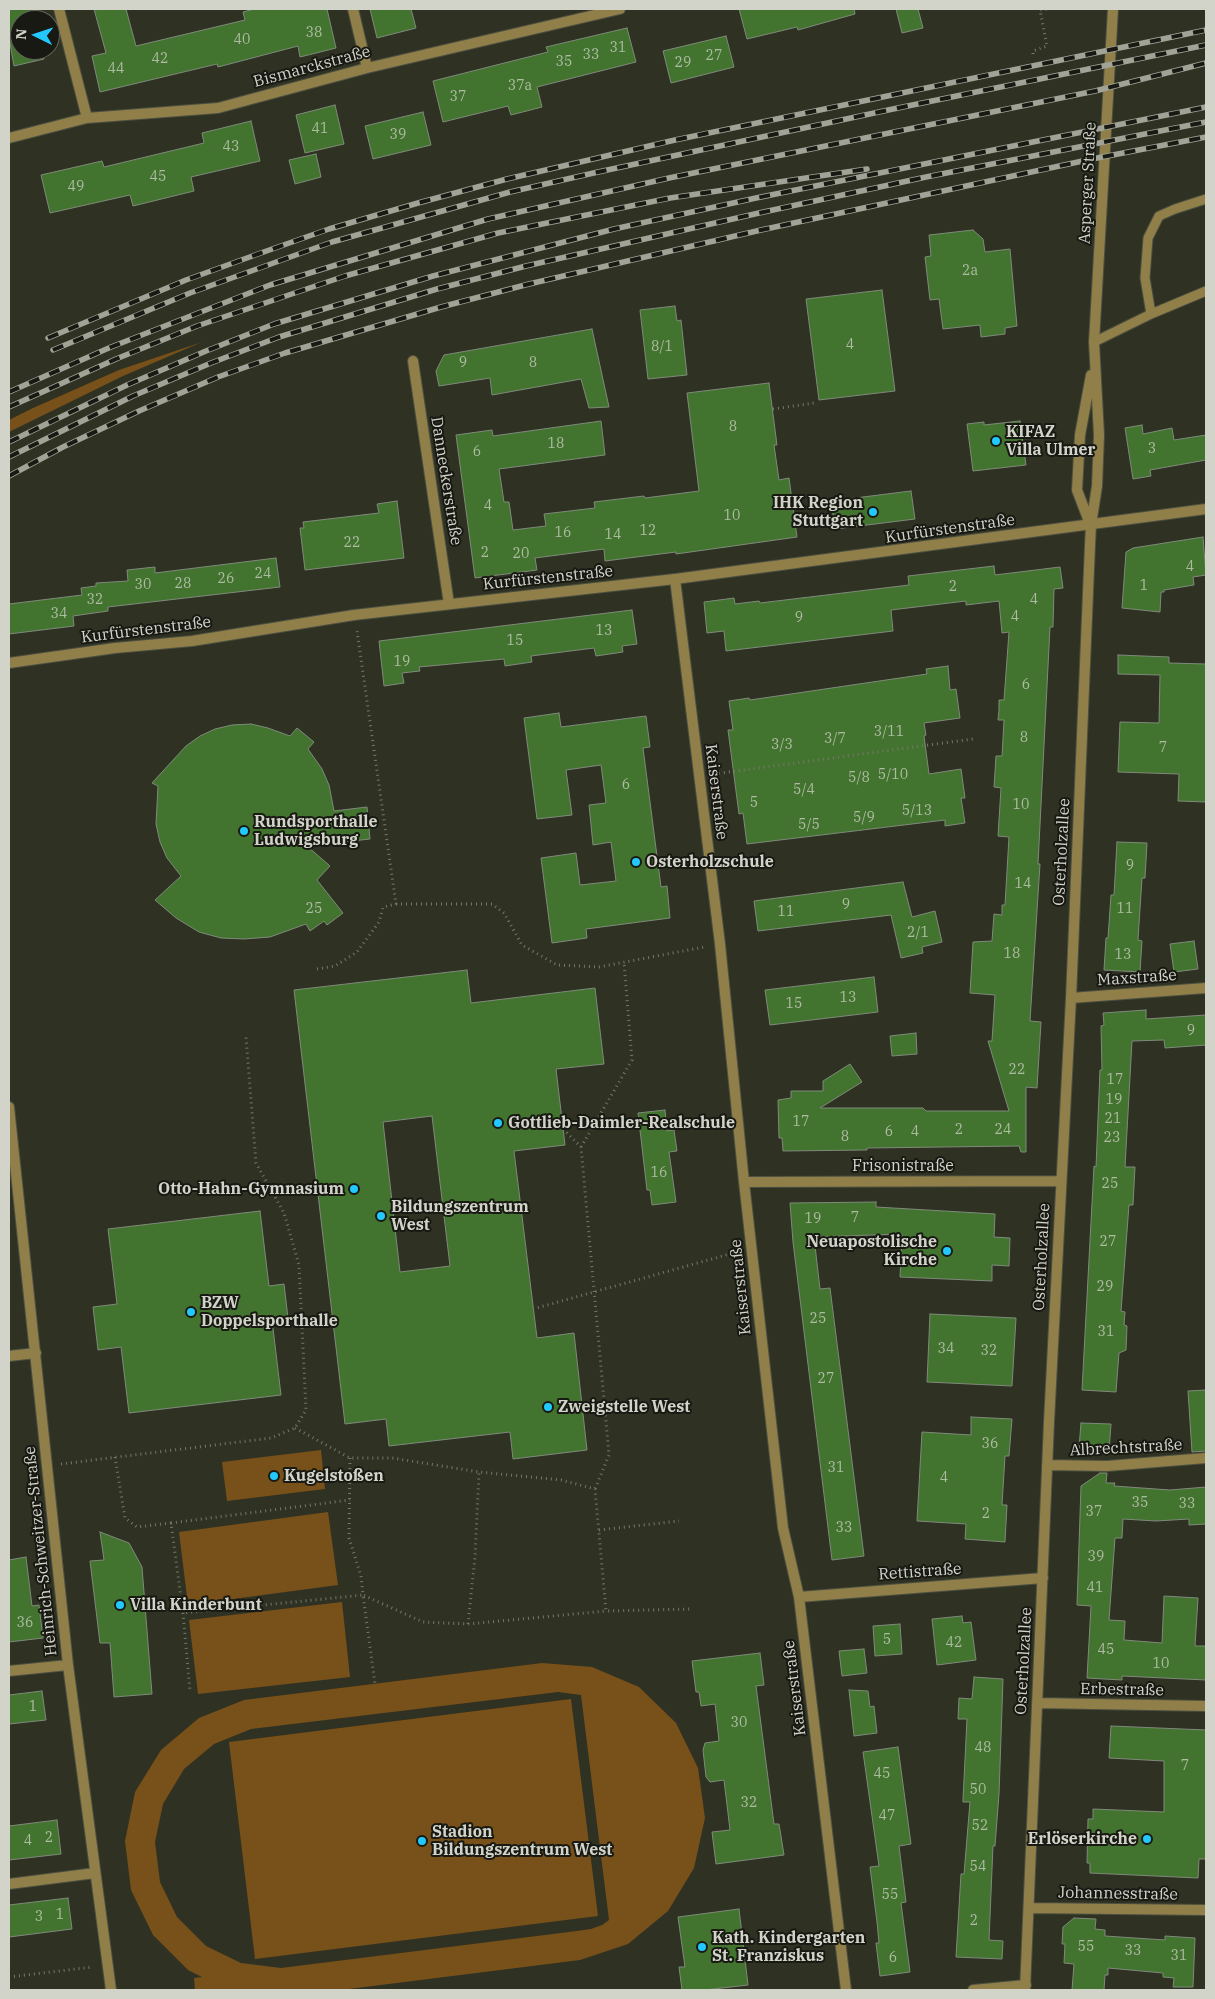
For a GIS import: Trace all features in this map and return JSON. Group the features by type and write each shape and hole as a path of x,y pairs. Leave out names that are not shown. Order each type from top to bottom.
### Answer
{"street":[{"path":"59,9 87,118"},
{"path":"352,9 367,68"},
{"name":"Bismarckstraße","path":"9,138 87,118 218,108 367,68 620,9"},
{"name":"Asperger Straße","path":"1091,525 1097,486 1099,436 1094,342 1113,9"},
{"name":"Asperger Straße","path":"1091,525 1077,490 1080,435 1094,360"},
{"name":"Danneckerstraße","path":"413,361 449,604"},
{"name":"Kurfürstenstraße","path":"9,663 105,649 192,641 354,615 675,579 1206,509"},
{"name":"Osterholzallee","path":"1026,1988 1047,1465 1071,998 1091,525"},
{"name":"Kaiserstraße","path":"675,579 720,944 744,1182 783,1528 799,1597 846,1990"},
{"name":"Maxstraße","path":"1071,998 1206,988"},
{"name":"Heinrich-Schweitzer-Straße","path":"9,1108 68,1665 111,1990"},
{"name":"Frisonistraße","path":"744,1182 1061,1181"},
{"path":"9,1356 36,1352"},
{"name":"Albrechtstraße","path":"1047,1465 1107,1466 1206,1458"},
{"name":"Rettistraße","path":"799,1597 1043,1578"},
{"path":"9,1671 68,1665"},
{"name":"Erbestraße","path":"1037,1703 1206,1706"},
{"path":"9,1884 95,1873"},
{"name":"Johannesstraße","path":"1029,1908 1206,1910"},
{"path":"973,1990 1026,1988"}],"lane":[{"path":"1152,314 1145,278 1148,238 1159,216 1175,208 1206,199"},
{"path":"1094,342 1206,291"}],"path":[{"path":"1033,54 1033,51 1047,46 1040,10 1049,9"},
{"path":"773,410 814,403"},
{"path":"354,615 396,904"},
{"path":"698,776 973,740"},
{"path":"317,969 335,966 357,952 379,922 383,907 396,904 492,904 504,914 522,945 557,965 599,966 720,944"},
{"path":"606,1612 595,1489 610,1455 581,1147 632,1060 624,962"},
{"path":"72,1463 271,1438 295,1428 306,1410 299,1265 284,1213 256,1162 246,1037"},
{"path":"563,1129 581,1147"},
{"path":"533,1309 752,1248"},
{"path":"295,1428 350,1458 392,1458 479,1472 561,1480 595,1489"},
{"path":"115,1458 126,1518 137,1527 350,1500"},
{"path":"350,1458 349,1538 361,1576 375,1684"},
{"path":"468,1624 475,1557 479,1472"},
{"path":"599,1530 679,1521"},
{"path":"171,1523 183,1613 190,1691"},
{"path":"183,1613 363,1595 423,1622 468,1624 606,1612 690,1609"},
{"path":"9,1977 108,1966"}],"shaded area":[{"path":"202,342 123,376 9,432 9,420 33,408 119,370"},
{"name":"Kugelstoßen","path":"321,1450 325,1489 227,1501 222,1462"},
{"path":"328,1512 338,1585 188,1605 179,1532"},
{"path":"342,1602 350,1677 198,1694 189,1620"},
{"path":"542,1663 592,1667 639,1687 676,1723 698,1768 705,1818 694,1868 668,1911 628,1944 580,1960 341,1990 195,1990 194,1978 202,1977 188,1970 153,1935 131,1890 125,1841 135,1792 161,1750 199,1718 244,1700","holes":["558,1692 581,1695 609,1920 602,1925 577,1931 281,1968 241,1963 206,1946 177,1917 160,1882 155,1842 163,1804 184,1769 214,1744 251,1729"]},
{"path":"571,1699 598,1916 255,1959 229,1742"}],"building":[{"path":"9,9 34,9 10,10 10,44"},
{"path":"94,9 126,9 136,46 245,20 243,12 254,9 327,9 336,48 300,57 298,46 218,67 217,64 100,92 92,56 106,53"},
{"path":"370,9 411,9 416,28 377,38"},
{"path":"739,9 854,9 855,14 798,30 797,27 747,39"},
{"path":"896,9 918,9 923,28 902,33"},
{"path":"627,28 636,62 537,87 542,107 511,115 508,106 443,122 433,81 548,52 546,47"},
{"path":"726,36 734,67 671,83 663,51"},
{"path":"13,60 40,60 14,66"},
{"path":"335,105 344,144 305,153 296,115"},
{"path":"423,112 431,145 373,159 365,126"},
{"path":"251,121 260,161 191,177 194,191 133,206 130,195 50,213 41,175 102,161 104,167 204,143 202,133"},
{"path":"316,154 321,177 295,184 289,160"},
{"path":"973,230 983,239 985,252 1010,249 1017,326 1005,328 1005,334 981,337 980,325 943,329 939,299 930,300 925,257 931,256 929,235"},
{"path":"882,290 895,391 819,400 806,299"},
{"path":"675,306 677,321 681,320 687,375 648,379 640,310"},
{"path":"592,329 609,407 589,408 581,379 492,395 490,378 439,386 436,371 444,355"},
{"path":"769,383 777,445 774,445 779,480 789,478 797,537 676,554 676,552 605,561 604,549 535,558 537,570 475,578 456,435 492,430 493,436 601,421 605,455 499,469 504,502 509,502 513,530 546,526 544,514 595,508 594,502 699,491 687,393"},
{"name":"KIFAZ Villa Ulmer","path":"1020,421 1026,465 973,471 967,424 984,422 984,425"},
{"path":"1142,425 1143,434 1172,428 1174,440 1206,435 1206,460 1150,470 1151,476 1133,479 1125,428"},
{"name":"IHK Region Stuttgart","path":"911,491 915,519 835,529 831,501"},
{"path":"397,501 404,558 305,570 300,528 304,528 303,522 379,513 377,504"},
{"path":"1203,537 1206,575 1193,577 1194,585 1161,592 1160,612 1122,608 1126,552 1133,548"},
{"path":"276,558 280,587 108,607 108,611 73,616 74,626 9,634 9,604 82,595 81,588 96,586 96,583 128,581 127,570 155,567 155,573"},
{"path":"994,566 995,575 1060,567 1063,588 1054,589 1053,627 1050,627 1038,864 1040,864 1030,1021 1041,1022 1037,1088 1026,1087 1026,1152 1021,1152 1019,1146 783,1151 782,1138 779,1138 778,1100 791,1098 791,1091 823,1091 823,1081 850,1064 862,1082 820,1108 923,1108 926,1111 1009,1111 988,1041 992,1041 995,995 970,993 973,942 992,941 994,914 1002,915 1002,905 1005,905 1009,837 998,836 1001,788 994,787 996,756 1002,756 1004,720 998,720 999,700 1004,700 1009,632 1002,633 999,601 966,605 966,601 891,610 893,631 726,651 724,631 707,633 704,602 734,598 735,604 759,601 760,603 909,585 908,576"},
{"path":"632,610 637,644 622,646 623,652 596,656 594,648 531,656 532,662 505,666 504,659 419,667 420,671 402,673 404,683 384,686 379,641"},
{"path":"1118,655 1169,657 1169,663 1206,664 1206,802 1178,801 1179,774 1118,772 1120,722 1159,723 1160,675 1118,674"},
{"path":"948,666 950,690 956,689 960,718 924,723 926,735 924,736 929,774 961,769 965,798 961,798 965,823 945,826 945,820 747,844 743,813 739,814 728,730 733,730 729,701 749,698 750,700 927,674 926,669"},
{"path":"559,713 561,727 646,716 650,747 643,748 661,887 667,886 670,918 586,929 587,938 552,943 541,858 576,853 580,885 616,881 611,842 593,845 589,805 606,803 601,765 566,770 572,815 537,819 524,718"},
{"name":"Rundsporthalle Ludwigsburg","path":"251,724 290,736 297,728 314,742 308,749 322,769 329,785 334,811 367,807 370,839 307,846 330,866 317,880 343,913 327,925 324,921 310,931 306,924 270,937 221,938 199,932 176,918 155,900 181,876 167,858 160,842 156,824 158,786 152,783 186,746 200,736 215,729 232,725"},
{"path":"1117,842 1147,843 1145,878 1142,878 1138,940 1142,941 1140,972 1104,970 1111,895 1114,895"},
{"path":"903,882 912,917 935,911 942,942 922,947 923,953 901,958 891,915 758,931 754,901"},
{"path":"1194,941 1198,969 1174,972 1170,944"},
{"name":"Otto-Hahn-Gymnasium","path":"467,970 471,1003 595,988 604,1064 556,1069 565,1145 514,1151 537,1338 574,1333 587,1450 513,1459 510,1432 389,1446 386,1419 345,1424 294,990","holes":["432,1116 450,1266 400,1272 383,1122"]},
{"path":"874,977 878,1012 770,1025 765,990"},
{"path":"1146,1010 1146,1019 1206,1015 1206,1045 1165,1048 1164,1040 1132,1041 1125,1167 1135,1167 1133,1205 1129,1205 1121,1311 1125,1312 1124,1325 1127,1326 1126,1350 1119,1353 1116,1392 1082,1390 1100,1070 1102,1070 1101,1026 1104,1025 1103,1013"},
{"path":"916,1033 917,1054 892,1056 890,1036"},
{"path":"665,1110 667,1131 674,1130 677,1151 669,1152 676,1202 652,1205 650,1190 647,1190 638,1113"},
{"path":"876,1202 876,1207 995,1214 994,1237 1010,1238 1009,1266 992,1265 992,1281 900,1277 902,1234 814,1237 820,1289 830,1288 864,1556 832,1560 793,1242 790,1203"},
{"name":"BZW Doppelsporthalle","path":"260,1211 269,1286 284,1284 288,1318 272,1320 281,1395 129,1413 121,1347 98,1350 93,1307 117,1304 108,1229"},
{"path":"930,1314 1016,1318 1012,1386 927,1382"},
{"path":"1206,1390 1206,1451 1192,1452 1188,1391"},
{"path":"971,1417 1012,1419 1009,1456 1005,1456 1002,1505 1007,1505 1005,1542 965,1539 966,1524 917,1521 922,1432 971,1435"},
{"path":"1081,1423 1111,1424 1109,1451 1079,1448"},
{"path":"1100,1473 1107,1473 1106,1483 1115,1483 1114,1486 1170,1490 1206,1487 1206,1524 1189,1525 1189,1519 1156,1521 1123,1519 1122,1538 1115,1538 1109,1620 1125,1621 1124,1640 1162,1643 1164,1596 1198,1598 1195,1646 1206,1646 1206,1680 1122,1676 1122,1680 1087,1678 1091,1606 1077,1605 1081,1486"},
{"name":"Villa Kinderbunt","path":"100,1532 129,1543 142,1567 152,1694 114,1697 110,1643 100,1643 90,1561 104,1560"},
{"path":"26,1557 32,1606 39,1605 43,1638 9,1642 9,1560"},
{"path":"962,1616 963,1623 971,1622 976,1660 937,1665 932,1619"},
{"path":"900,1624 902,1654 875,1656 873,1626"},
{"path":"864,1649 867,1673 842,1676 839,1651"},
{"path":"760,1653 764,1685 756,1686 774,1824 779,1824 784,1855 716,1864 712,1832 730,1830 724,1780 710,1782 706,1777 703,1750 705,1743 719,1741 715,1704 701,1706 699,1692 696,1692 692,1661"},
{"path":"974,1677 1003,1679 999,1794 995,1846 993,1846 989,1940 1003,1941 1002,1959 956,1957 961,1874 964,1874 970,1802 963,1802 967,1719 958,1719 959,1698 972,1699"},
{"path":"849,1690 868,1691 870,1707 874,1706 877,1733 854,1736"},
{"path":"42,1691 46,1720 9,1724 9,1695"},
{"path":"1111,1726 1206,1730 1206,1859 1199,1859 1198,1878 1090,1873 1090,1863 1087,1863 1088,1819 1093,1819 1093,1809 1164,1812 1164,1761 1109,1758"},
{"path":"898,1747 911,1844 899,1846 906,1902 901,1903 910,1972 880,1976 876,1943 879,1943 870,1867 879,1866 863,1752"},
{"path":"57,1820 61,1854 9,1860 9,1826"},
{"path":"68,1898 72,1929 9,1937 9,1905"},
{"name":"Kath. Kindergarten St. Franziskus","path":"739,1909 748,1985 705,1990 682,1990 679,1967 685,1967 678,1917"},
{"path":"1074,1918 1096,1919 1095,1929 1105,1930 1105,1936 1165,1940 1165,1936 1195,1938 1193,1987 1173,1987 1174,1978 1163,1977 1163,1973 1108,1968 1108,1975 1105,1975 1104,1990 1072,1990 1074,1964 1064,1963 1065,1944 1062,1944 1063,1927"}],"railway":[{"path":"48,338 186,280 329,229 507,179 675,140 1206,30"},
{"path":"53,350 190,293 332,242 510,192 893,109 1206,45"},
{"path":"9,392 111,347 270,285 488,219 669,178 1095,91 1206,63"},
{"path":"9,442 127,385 274,324 433,276 614,229 756,198 1206,107"},
{"path":"9,457 133,396 211,363 279,337 437,289 526,266 759,213 926,177 1206,122"},
{"path":"9,476 63,447 139,411 218,377 285,353 441,307 529,284 761,230 1092,159 1206,137"},
{"path":"9,407 116,359 197,326 345,276 498,233 670,198 867,169"}],"place":[{"name":"KIFAZ Villa Ulmer","path":"996,441"},
{"name":"IHK Region Stuttgart","path":"873,512"},
{"name":"Rundsporthalle Ludwigsburg","path":"244,831"},
{"name":"Osterholzschule","path":"636,862"},
{"name":"Gottlieb-Daimler-Realschule","path":"498,1123"},
{"name":"Otto-Hahn-Gymnasium","path":"354,1189"},
{"name":"Bildungszentrum West","path":"381,1216"},
{"name":"Neuapostolische Kirche","path":"947,1251"},
{"name":"BZW Doppelsporthalle","path":"191,1312"},
{"name":"Zweigstelle West","path":"548,1407"},
{"name":"Kugelstoßen","path":"274,1476"},
{"name":"Villa Kinderbunt","path":"120,1605"},
{"name":"Erlöserkirche","path":"1147,1839"},
{"name":"Stadion Bildungszentrum West","path":"422,1841"},
{"name":"Kath. Kindergarten St. Franziskus","path":"702,1947"}]}
